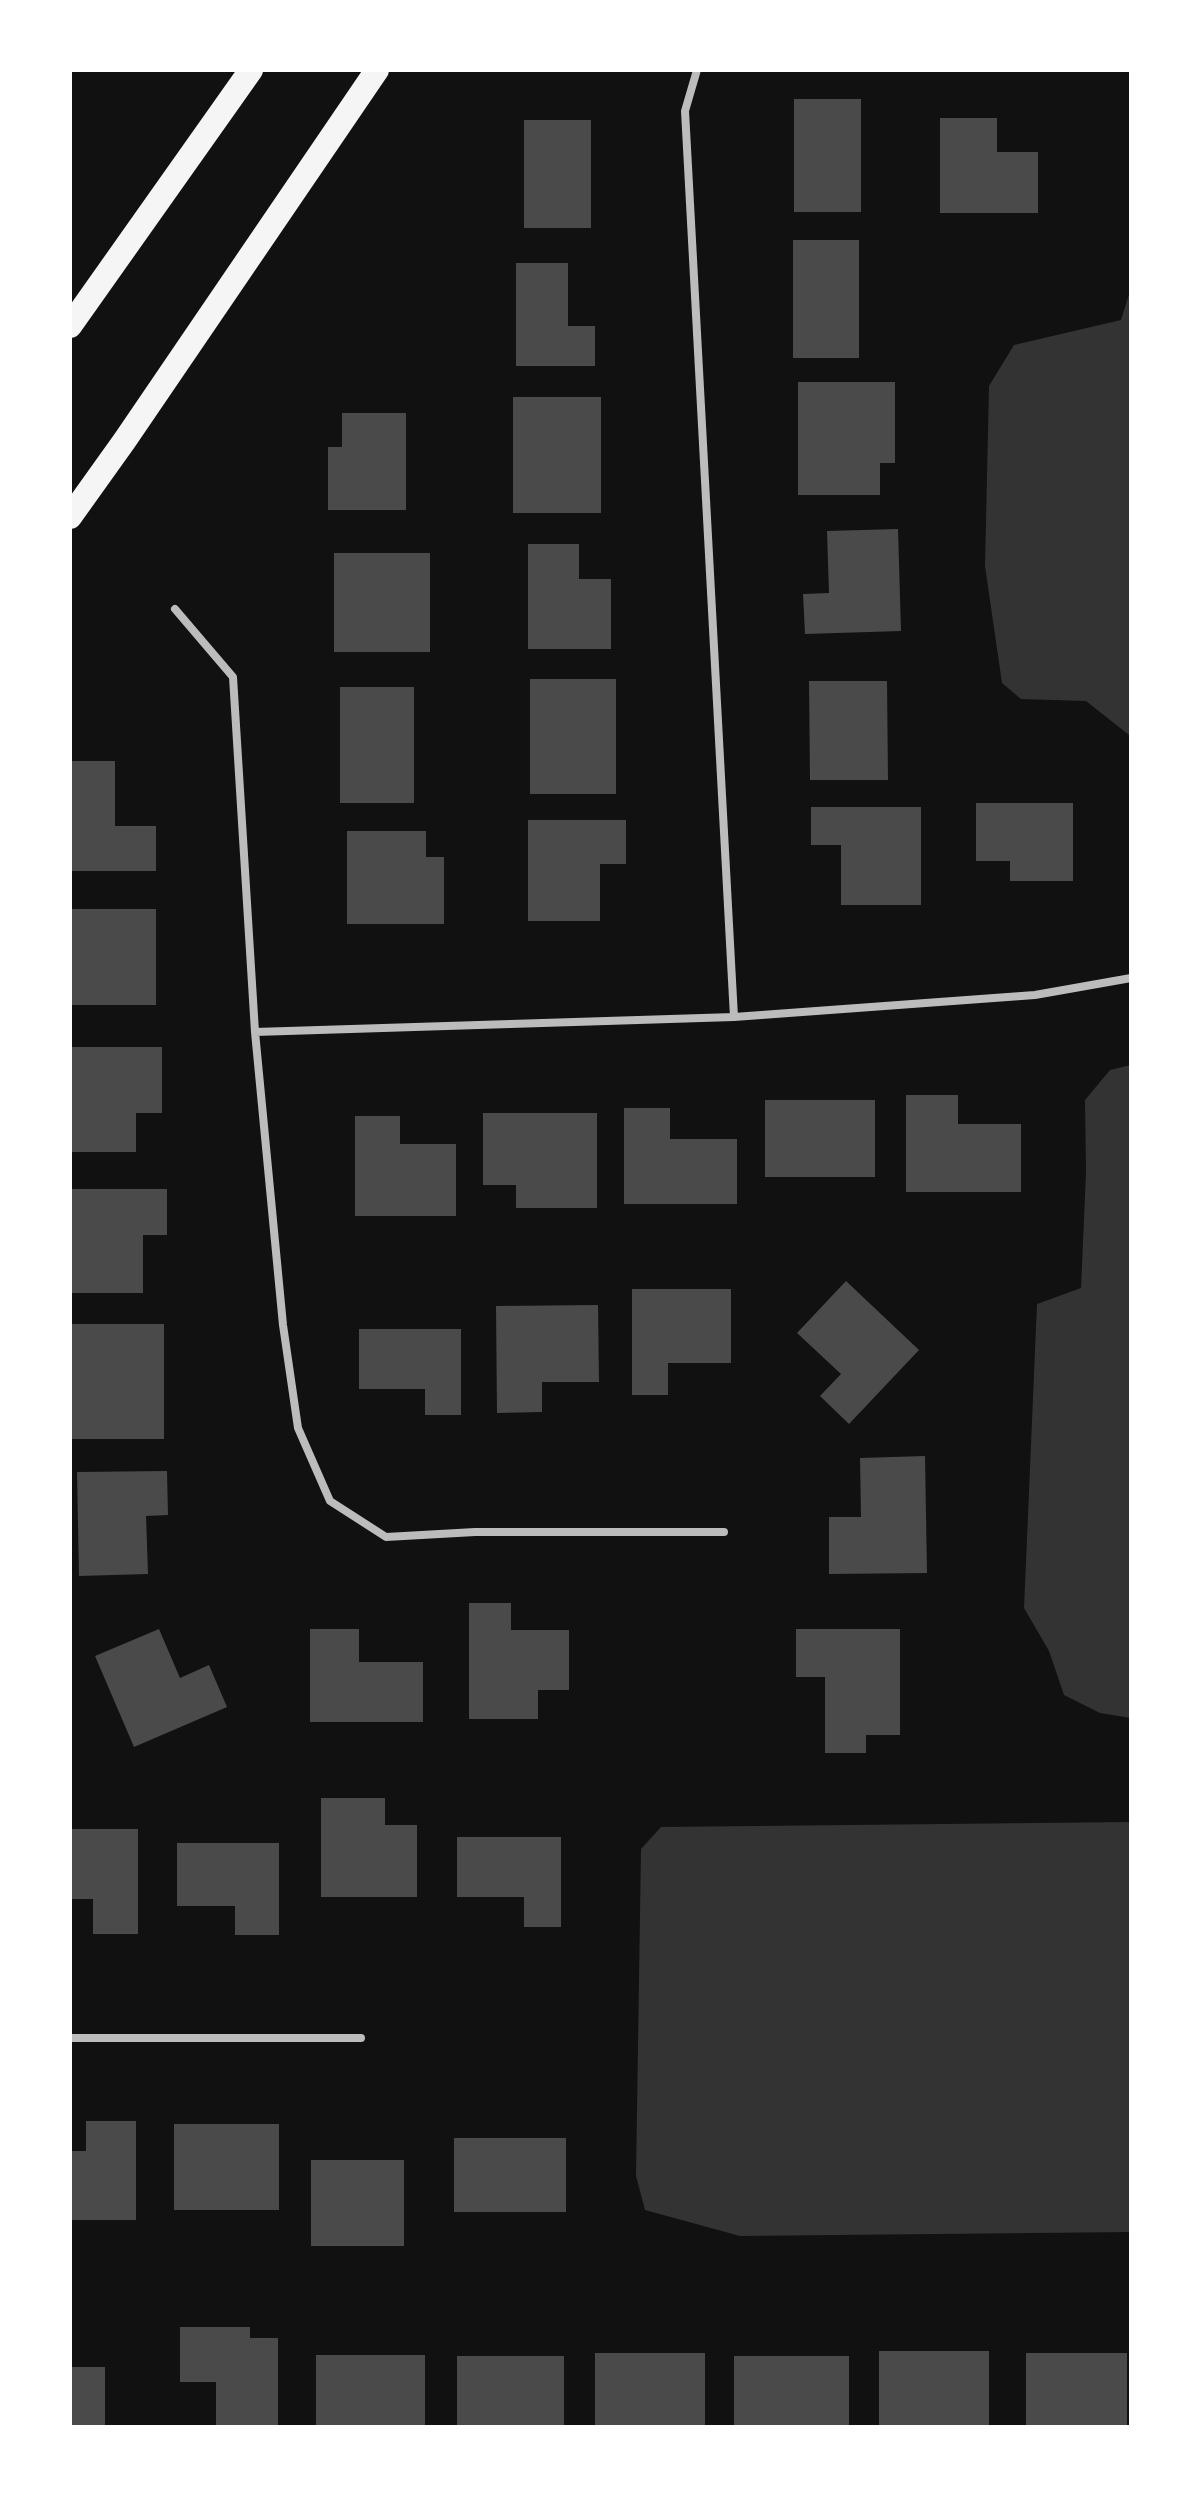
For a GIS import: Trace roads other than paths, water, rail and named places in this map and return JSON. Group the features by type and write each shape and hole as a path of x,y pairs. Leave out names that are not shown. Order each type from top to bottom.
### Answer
{"highway":[{"path":"70,326 251,70"},
{"path":"70,517 377,70"}],"street":[{"path":"697,70 685,111 734,1017"},
{"path":"175,609 233,677 255,1032 283,1325 298,1428 330,1501 386,1537 475,1532 724,1532"},
{"path":"255,1032 734,1017 1035,995 1131,978"},
{"path":"70,2038 361,2038"}]}
